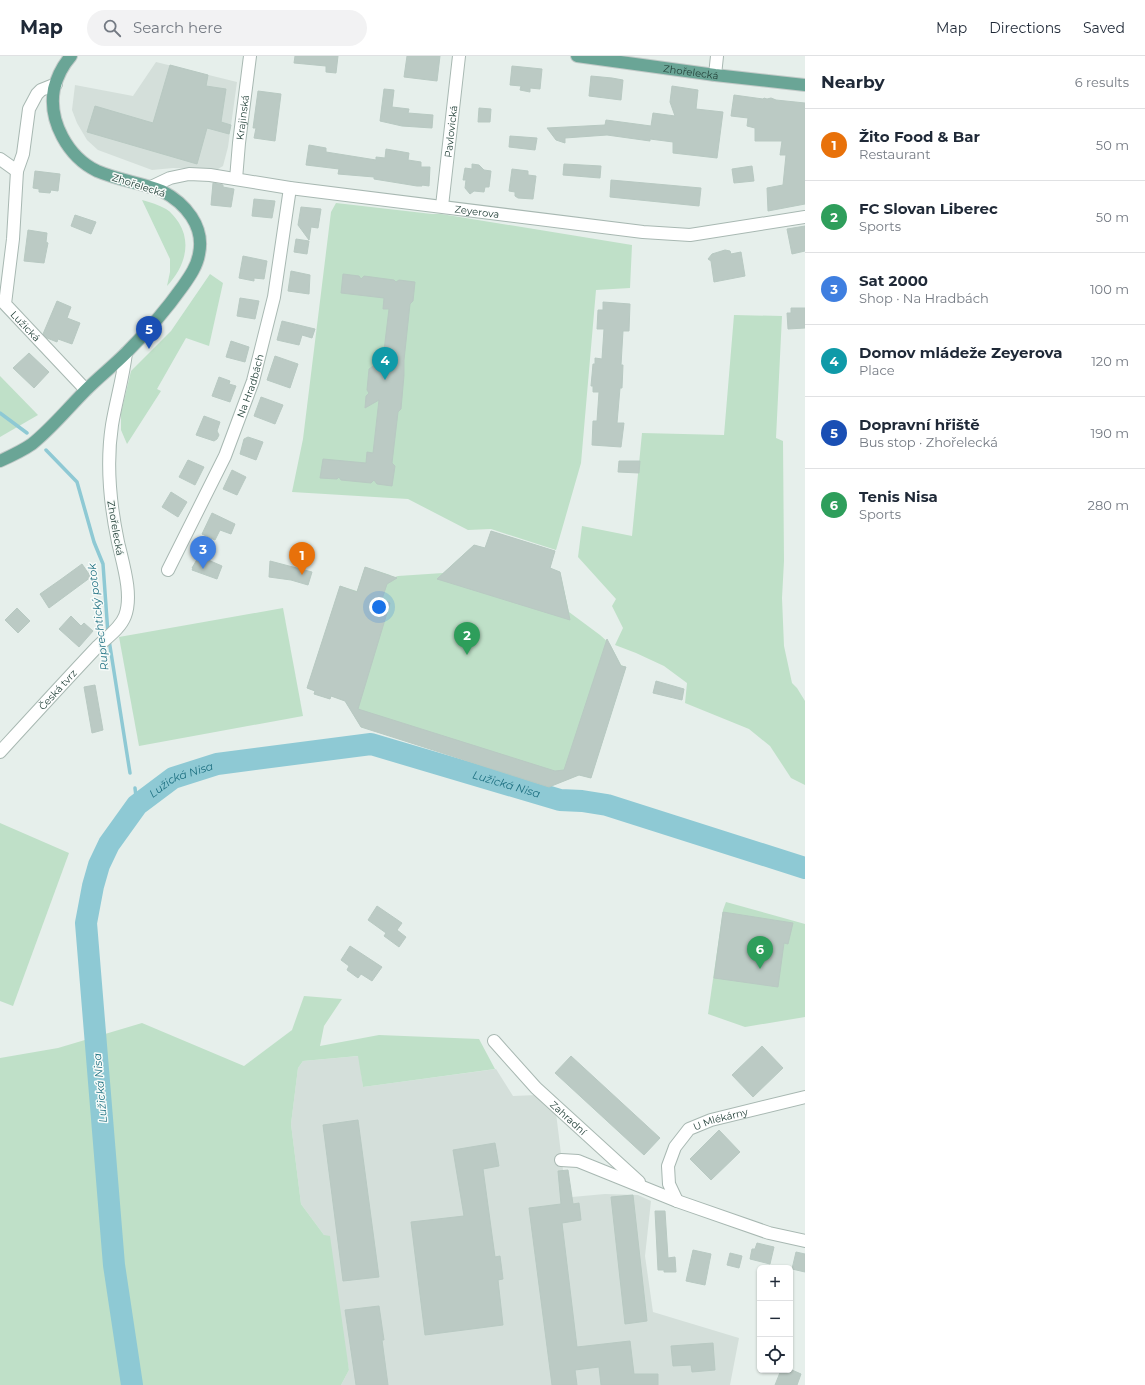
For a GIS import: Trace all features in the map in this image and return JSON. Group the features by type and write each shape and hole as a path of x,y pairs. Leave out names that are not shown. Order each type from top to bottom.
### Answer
{"main road":[{"name":"Zhořelecká","path":"0,461 18,453 47,431 86,390 126,353 173,301 194,270 199,254 200,238 198,228 187,209 171,195 152,187 97,170 74,154 64,139 55,118 53,99 60,72 71,56"},
{"name":"Zhořelecká","path":"577,56 715,75 805,85"}],"street":[{"name":"Krajinská","path":"236,179 250,56"},
{"name":"Pavlovická","path":"442,206 458,56"},
{"path":"715,75 717,56"},
{"name":"Lužická","path":"56,84 41,90 31,102 28,110 23,154 17,171 13,239 5,304 86,390"},
{"path":"0,159 17,171"},
{"name":"Zeyerova","path":"152,187 170,178 189,174 210,175 290,188 643,232 690,235 805,216"},
{"name":"Na Hradbách","path":"168,570 225,456 253,381 274,297 290,188"},
{"name":"Zhořelecká","path":"116,629 125,618 128,599 112,513 109,464 112,426 126,353"},
{"name":"Česká tvrz","path":"0,752 98,646 116,629"},
{"name":"Zahradní","path":"494,1041 536,1088 647,1190"},
{"name":"U Mlékárny","path":"677,1201 669,1184 668,1166 675,1147 689,1129 711,1120 805,1097"},
{"name":"Zahradní","path":"561,1160 578,1161 677,1201 768,1233 805,1241"}],"shaded area":[{"path":"156,62 237,82 228,147 223,166 218,169 173,168 152,170 98,150 87,140 77,123 72,110 75,85 133,96"},
{"path":"359,1056 363,1087 496,1069 513,1096 537,1095 556,1113 563,1170 572,1197 605,1194 638,1195 651,1201 645,1256 653,1312 739,1338 730,1385 341,1385 349,1370 324,1235 301,1204 291,1124 298,1068 303,1061"}],"green space":[{"path":"142,200 168,210 179,223 183,231 185,247 182,264 178,272 167,286 170,272 170,259"},
{"path":"336,203 441,214 632,245 630,288 596,290 581,463 556,550 491,529 468,530 408,499 292,492 303,439 331,212"},
{"path":"210,274 223,283 209,346 186,338 157,389 161,391 127,444 121,430 121,413 131,371 171,331"},
{"path":"734,315 782,316 776,438 783,441 784,561 782,598 784,646 792,683 805,701 805,785 791,778 770,746 749,729 685,703 687,683 664,666 615,645 623,628 612,606 616,599 578,557 582,526 632,536 642,433 724,435"},
{"path":"0,376 38,415 0,437"},
{"path":"491,531 555,551 550,568 560,572 569,612 610,644 621,665 626,667 591,778 579,775 559,783 361,727 345,701 331,696 330,699 314,694 315,691 307,688 340,586 357,591 365,567 390,575 389,579 398,576 443,573 474,545 485,548"},
{"path":"283,608 303,716 139,746 119,637"},
{"path":"0,823 69,853 13,1006 0,1001"},
{"path":"726,902 805,924 805,1017 745,1027 708,1014 723,910"},
{"path":"304,996 342,999 324,1026 320,1046 379,1035 479,1039 495,1069 363,1087 358,1056 303,1061 298,1068 291,1124 301,1204 324,1235 330,1236 349,1370 341,1385 0,1385 0,1058 58,1048 142,1023 244,1066 292,1030"}],"building":[{"path":"295,56 338,56 336,73 326,72 326,66 294,63"},
{"path":"407,56 440,56 437,81 404,77"},
{"path":"170,65 208,75 206,86 226,89 221,122 231,125 229,134 207,128 197,164 87,132 95,106 153,123"},
{"path":"512,66 542,69 540,89 530,88 530,92 520,90 521,86 510,85"},
{"path":"591,76 623,80 621,100 589,96"},
{"path":"672,86 698,90 696,109 723,112 717,158 673,153 673,142 650,139 650,141 607,135 565,138 565,143 556,140 547,128 605,125 606,120 651,126 653,113 675,116 670,102"},
{"path":"384,89 394,90 392,107 409,109 408,113 433,115 432,128 402,126 380,121"},
{"path":"258,91 281,94 275,141 254,138 256,128 253,128"},
{"path":"734,95 805,103 805,204 768,211 767,188 783,185 786,155 780,155 782,141 755,141 755,128 747,126 748,118 731,116"},
{"path":"479,108 491,109 490,122 478,122"},
{"path":"510,136 537,138 535,150 509,147"},
{"path":"309,145 326,148 326,152 376,160 376,157 385,158 386,149 409,153 408,160 421,162 421,167 430,167 429,186 417,186 374,179 374,177 338,174 339,169 306,165"},
{"path":"472,164 479,165 484,170 491,171 489,187 485,187 484,192 474,191 470,194 465,188 466,180 463,180 465,168 472,169"},
{"path":"564,164 601,166 600,178 563,175"},
{"path":"752,166 754,181 734,183 732,169"},
{"path":"512,169 528,171 528,175 536,176 533,199 518,198 515,196 515,192 509,191"},
{"path":"35,171 60,174 58,191 51,190 50,193 39,192 39,189 33,188"},
{"path":"611,180 701,188 699,206 610,197"},
{"path":"213,183 234,189 231,207 211,205"},
{"path":"254,199 275,201 272,218 252,216"},
{"path":"301,207 321,209 318,228 311,227 309,240 298,225"},
{"path":"75,215 96,222 91,234 71,226"},
{"path":"805,226 805,251 792,254 787,229"},
{"path":"28,230 47,233 46,242 48,243 44,263 24,261"},
{"path":"296,239 309,241 307,254 294,252"},
{"path":"725,250 730,251 731,254 741,252 745,276 714,282 711,261 708,259 712,254"},
{"path":"243,256 267,261 264,279 254,278 254,281 239,278"},
{"path":"291,271 310,275 309,294 288,291"},
{"path":"343,274 359,276 361,279 364,276 394,280 396,282 399,280 415,282 413,301 410,304 401,409 398,412 392,463 395,466 392,486 377,484 374,480 371,483 341,480 339,477 337,479 320,478 323,459 366,463 367,452 373,453 379,400 365,408 366,396 369,393 367,390 369,369 379,362 382,367 389,309 383,309 384,298 341,293"},
{"path":"240,298 259,301 255,319 237,316"},
{"path":"57,301 71,307 67,318 80,323 72,344 58,339 57,342 47,338 43,334"},
{"path":"603,302 630,304 629,331 623,331 621,365 623,365 622,388 620,388 617,423 624,423 621,447 592,445 593,421 597,421 599,392 593,392 593,386 591,386 595,358 602,359 604,329 597,329 598,310 603,310"},
{"path":"791,308 805,308 805,328 788,329 787,313 791,313"},
{"path":"282,321 315,329 312,338 302,335 299,345 277,340"},
{"path":"231,341 249,347 245,362 226,357"},
{"path":"29,353 49,372 34,388 13,368"},
{"path":"275,356 298,364 290,388 267,380"},
{"path":"219,377 230,381 229,384 236,386 230,402 212,396"},
{"path":"261,397 283,405 275,424 254,416"},
{"path":"204,416 220,422 217,431 219,435 214,441 196,435"},
{"path":"248,437 263,442 256,460 240,454 244,439"},
{"path":"188,460 204,467 195,485 179,477"},
{"path":"619,461 640,461 639,473 618,472"},
{"path":"232,470 246,477 237,495 223,489"},
{"path":"171,492 187,502 178,517 162,507"},
{"path":"212,513 235,524 231,534 220,530 215,540 202,534"},
{"path":"491,531 555,551 550,568 560,572 570,620 437,579 474,545 485,548"},
{"path":"199,556 222,566 217,579 192,570"},
{"path":"270,561 312,572 308,585 291,580 269,577"},
{"path":"82,564 91,577 49,608 40,594"},
{"path":"365,567 397,578 387,584 382,599 390,603 358,709 555,771 564,770 607,639 621,666 626,667 591,778 579,775 549,787 361,727 345,701 331,696 330,699 314,694 315,691 307,688 340,586 357,592"},
{"path":"17,608 30,621 18,633 5,620"},
{"path":"71,616 81,626 84,623 93,631 79,647 59,629"},
{"path":"656,681 684,689 682,700 653,693"},
{"path":"95,685 103,730 92,733 84,687"},
{"path":"377,906 402,923 397,930 406,937 399,947 384,936 386,933 368,920"},
{"path":"723,912 793,923 788,944 784,943 778,987 714,978"},
{"path":"350,946 382,967 372,981 361,974 358,978 347,970 349,966 341,960"},
{"path":"762,1046 783,1068 753,1097 732,1075"},
{"path":"571,1056 660,1138 644,1155 555,1073"},
{"path":"358,1120 379,1277 343,1281 323,1125"},
{"path":"719,1130 740,1152 711,1180 690,1159"},
{"path":"495,1143 499,1166 483,1169 495,1257 500,1256 503,1279 498,1280 503,1325 425,1335 411,1222 464,1216 453,1150"},
{"path":"568,1170 573,1204 579,1203 581,1220 562,1223 577,1347 630,1341 634,1374 658,1374 658,1385 601,1385 599,1367 575,1370 577,1385 552,1385 529,1208 561,1204 558,1171"},
{"path":"633,1195 647,1321 625,1324 611,1197"},
{"path":"655,1211 665,1211 668,1258 675,1257 676,1272 664,1272 664,1270 658,1270"},
{"path":"757,1243 774,1247 770,1264 750,1259 752,1249 755,1249"},
{"path":"693,1250 711,1254 705,1285 686,1281"},
{"path":"796,1252 805,1254 805,1272 793,1269"},
{"path":"730,1253 742,1256 739,1268 727,1265"},
{"path":"379,1306 388,1385 356,1385 345,1310"},
{"path":"713,1343 715,1370 692,1372 691,1365 673,1366 671,1346"},
{"path":"793,1370 801,1374 797,1385 775,1385 780,1373 793,1373"}],"waterway":[{"name":"Ruprechtický potok","path":"0,413 27,433"},
{"name":"Ruprechtický potok","path":"46,450 77,482 94,542 103,564 108,634"},
{"name":"Ruprechtický potok","path":"109,640 130,773"},
{"name":"Lužická Nisa","path":"132,1385 114,1265 86,923 93,886 99,865 109,844 137,805 173,778 217,764 371,744 560,800 582,801 607,805 805,868"},
{"name":"Ruprechtický potok","path":"135,788 137,805"}],"place":[{"name":"Dopravní hřiště","path":"149,349"},
{"name":"Domov mládeže Zeyerova","path":"385,380"},
{"name":"Sat 2000","path":"203,569"},
{"name":"Žito Food & Bar","path":"302,575"},
{"name":"FC Slovan Liberec","path":"467,655"},
{"name":"Tenis Nisa","path":"760,969"}]}
